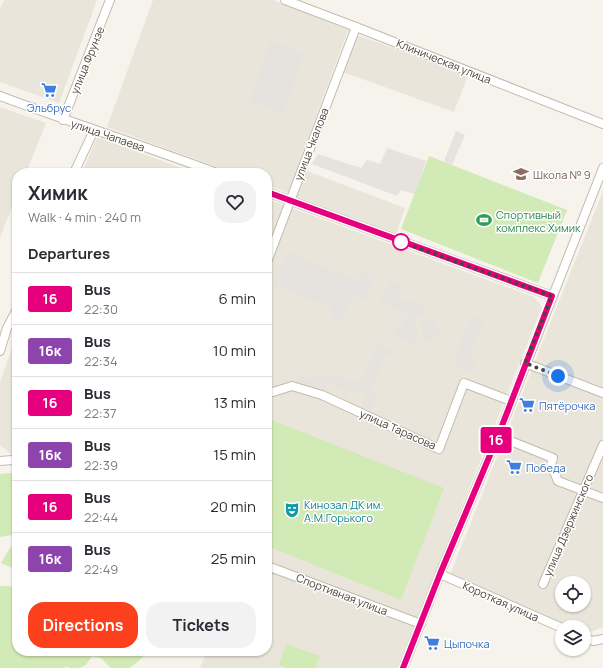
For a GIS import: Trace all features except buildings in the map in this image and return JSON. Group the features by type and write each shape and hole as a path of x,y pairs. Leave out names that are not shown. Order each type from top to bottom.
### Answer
{"street":[{"name":"улица Фрунзе","path":"63,120 110,0"},
{"name":"Клиническая улица","path":"284,0 603,124"},
{"name":"улица Чкалова","path":"272,249 356,27"},
{"name":"улица Чапаева","path":"0,96 63,120 203,168"},
{"path":"76,168 94,130"},
{"path":"403,668 440,574 498,436 525,363 603,168"},
{"path":"272,194 552,296"},
{"path":"0,351 7,328 12,318"},
{"path":"525,363 603,393"},
{"name":"улица Тарасова","path":"272,392 292,386 322,395 439,449 464,383 511,401"},
{"path":"498,436 553,458 550,465 558,481 603,498"},
{"name":"улица Дзержинского","path":"543,584 603,445"},
{"path":"0,461 12,461"},
{"name":"Спортивная улица","path":"272,568 421,624"},
{"name":"Короткая улица","path":"440,574 555,625"},
{"path":"591,641 603,639"}],"shaded area":[{"path":"4,0 97,0 59,103 0,82 0,9"},
{"path":"153,0 273,0 348,30 288,193 272,187 272,168 220,168 107,127"},
{"path":"357,35 468,75 454,112 343,72"},
{"path":"270,41 304,53 283,113 249,101"},
{"path":"0,107 46,123 28,168 12,168 12,207 0,237"},
{"path":"456,131 465,135 452,165 444,161"},
{"path":"97,137 181,168 84,168"},
{"path":"387,148 426,161 415,194 401,190 397,196 312,164 318,154 361,168 367,160 380,164"},
{"path":"307,171 405,208 396,234 297,197"},
{"path":"603,191 603,627 591,632 591,620 555,620 555,622 448,580"},
{"path":"272,201 534,297 542,307 397,668 200,668 205,656 272,656"},
{"path":"287,252 358,281 362,271 375,276 364,301 352,296 342,322 330,317 333,308 274,284"},
{"path":"390,280 403,286 399,298 426,306 423,315 417,315 414,327 418,331 414,344 394,336 397,325 403,326 409,315 380,301"},
{"path":"471,318 484,319 469,356 477,365 474,373 459,366 454,358"},
{"path":"423,319 427,321 429,319 435,321 435,325 440,328 437,337 434,338 432,343 423,339 421,323"},
{"path":"379,344 395,351 393,358 384,355 370,391 376,398 370,410 362,407 366,395 351,390 346,398 340,398 343,389 327,384 322,395 295,384 299,376 310,379 314,374 322,377 325,373 359,383"},
{"path":"12,348 12,455 0,445 0,382"}],"green space":[{"name":"Спортивный комплекс Химик","path":"429,156 567,210 538,283 401,229"},
{"path":"272,420 444,488 401,600 272,548"},
{"path":"0,474 12,474 12,535 0,537"},
{"path":"12,547 12,568 1,563"},
{"path":"0,586 12,587 12,656 92,656 85,665 79,668 65,666 65,668 0,668"},
{"path":"286,644 320,656 316,668 287,668 279,665"},
{"path":"92,656 143,656 130,668 111,668 101,658"}],"bus line":[{"name":"16","path":"272,194 552,296 498,436 440,574 403,668"}],"place":[{"name":"Эльбрус","path":"49,90"},
{"name":"Школа № 9","path":"521,174"},
{"name":"Спортивный комплекс Химик","path":"484,220"},
{"name":"Пятёрочка","path":"527,405"},
{"name":"Победа","path":"514,467"},
{"name":"Кинозал ДК им. А.М.Горького","path":"292,510"},
{"name":"Цыпочка","path":"432,643"}],"route":[{"path":"401,242 552,296 525,363 558,376"}]}
